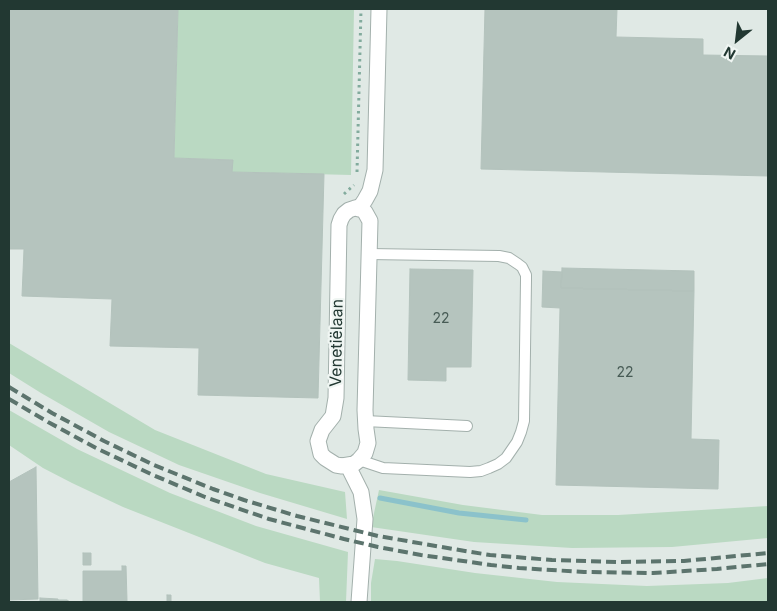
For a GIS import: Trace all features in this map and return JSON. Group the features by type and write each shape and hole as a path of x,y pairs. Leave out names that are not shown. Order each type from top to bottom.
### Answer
{"street":[{"name":"Venetiëlaan","path":"359,209 370,191 375,170 379,9"},
{"name":"Venetiëlaan","path":"352,209 366,212 370,221 369,254 365,421 368,443 365,453 354,463 336,465 321,454 318,441 322,430 332,416 336,398 339,225 346,212 352,209"},
{"path":"354,463 365,519 359,602"}],"lane":[{"path":"354,463 383,468 481,471 506,458 517,442 521,432 524,412 526,280 522,267 514,261 499,256 369,254"},
{"path":"365,421 467,426"}],"green space":[{"path":"178,9 354,9 351,175 232,172 232,160 174,158"},
{"path":"9,343 155,430 266,474 345,492 347,519 260,493 179,465 109,432 9,373"},
{"path":"9,410 77,449 170,493 256,526 348,552 346,602 320,602 319,578 265,563 123,507 43,468 9,445"},
{"path":"379,490 463,505 542,515 618,515 768,506 768,538 672,547 572,548 474,542 371,527"},
{"path":"375,559 557,582 647,586 728,583 768,578 768,602 371,602 371,583"}],"building":[{"path":"9,9 178,9 174,158 233,160 232,172 324,174 318,398 198,395 199,348 110,346 112,299 22,296 24,249 9,249"},
{"path":"485,9 617,9 616,37 703,39 703,55 768,56 768,176 481,169"},
{"path":"562,268 694,271 694,291 561,288"},
{"path":"410,269 473,270 471,367 446,367 446,381 408,380"},
{"path":"543,271 562,272 561,288 694,291 691,439 719,440 718,489 556,485 560,308 542,307"},
{"path":"36,467 38,599 9,600 9,482"},
{"path":"83,553 91,553 91,565 83,565"},
{"path":"122,566 126,566 127,601 83,601 83,571 122,571"},
{"path":"167,595 171,595 171,602 167,602"},
{"path":"40,598 67,600 70,602 40,602"}],"waterway":[{"path":"380,498 459,513 526,520"}],"railway":[{"path":"9,387 104,441 154,465 213,489 297,516 378,536 490,555 552,560 617,562 684,561 768,553"},
{"path":"9,399 96,448 205,497 269,519 378,547 491,565 584,572 653,573 768,564"}]}
